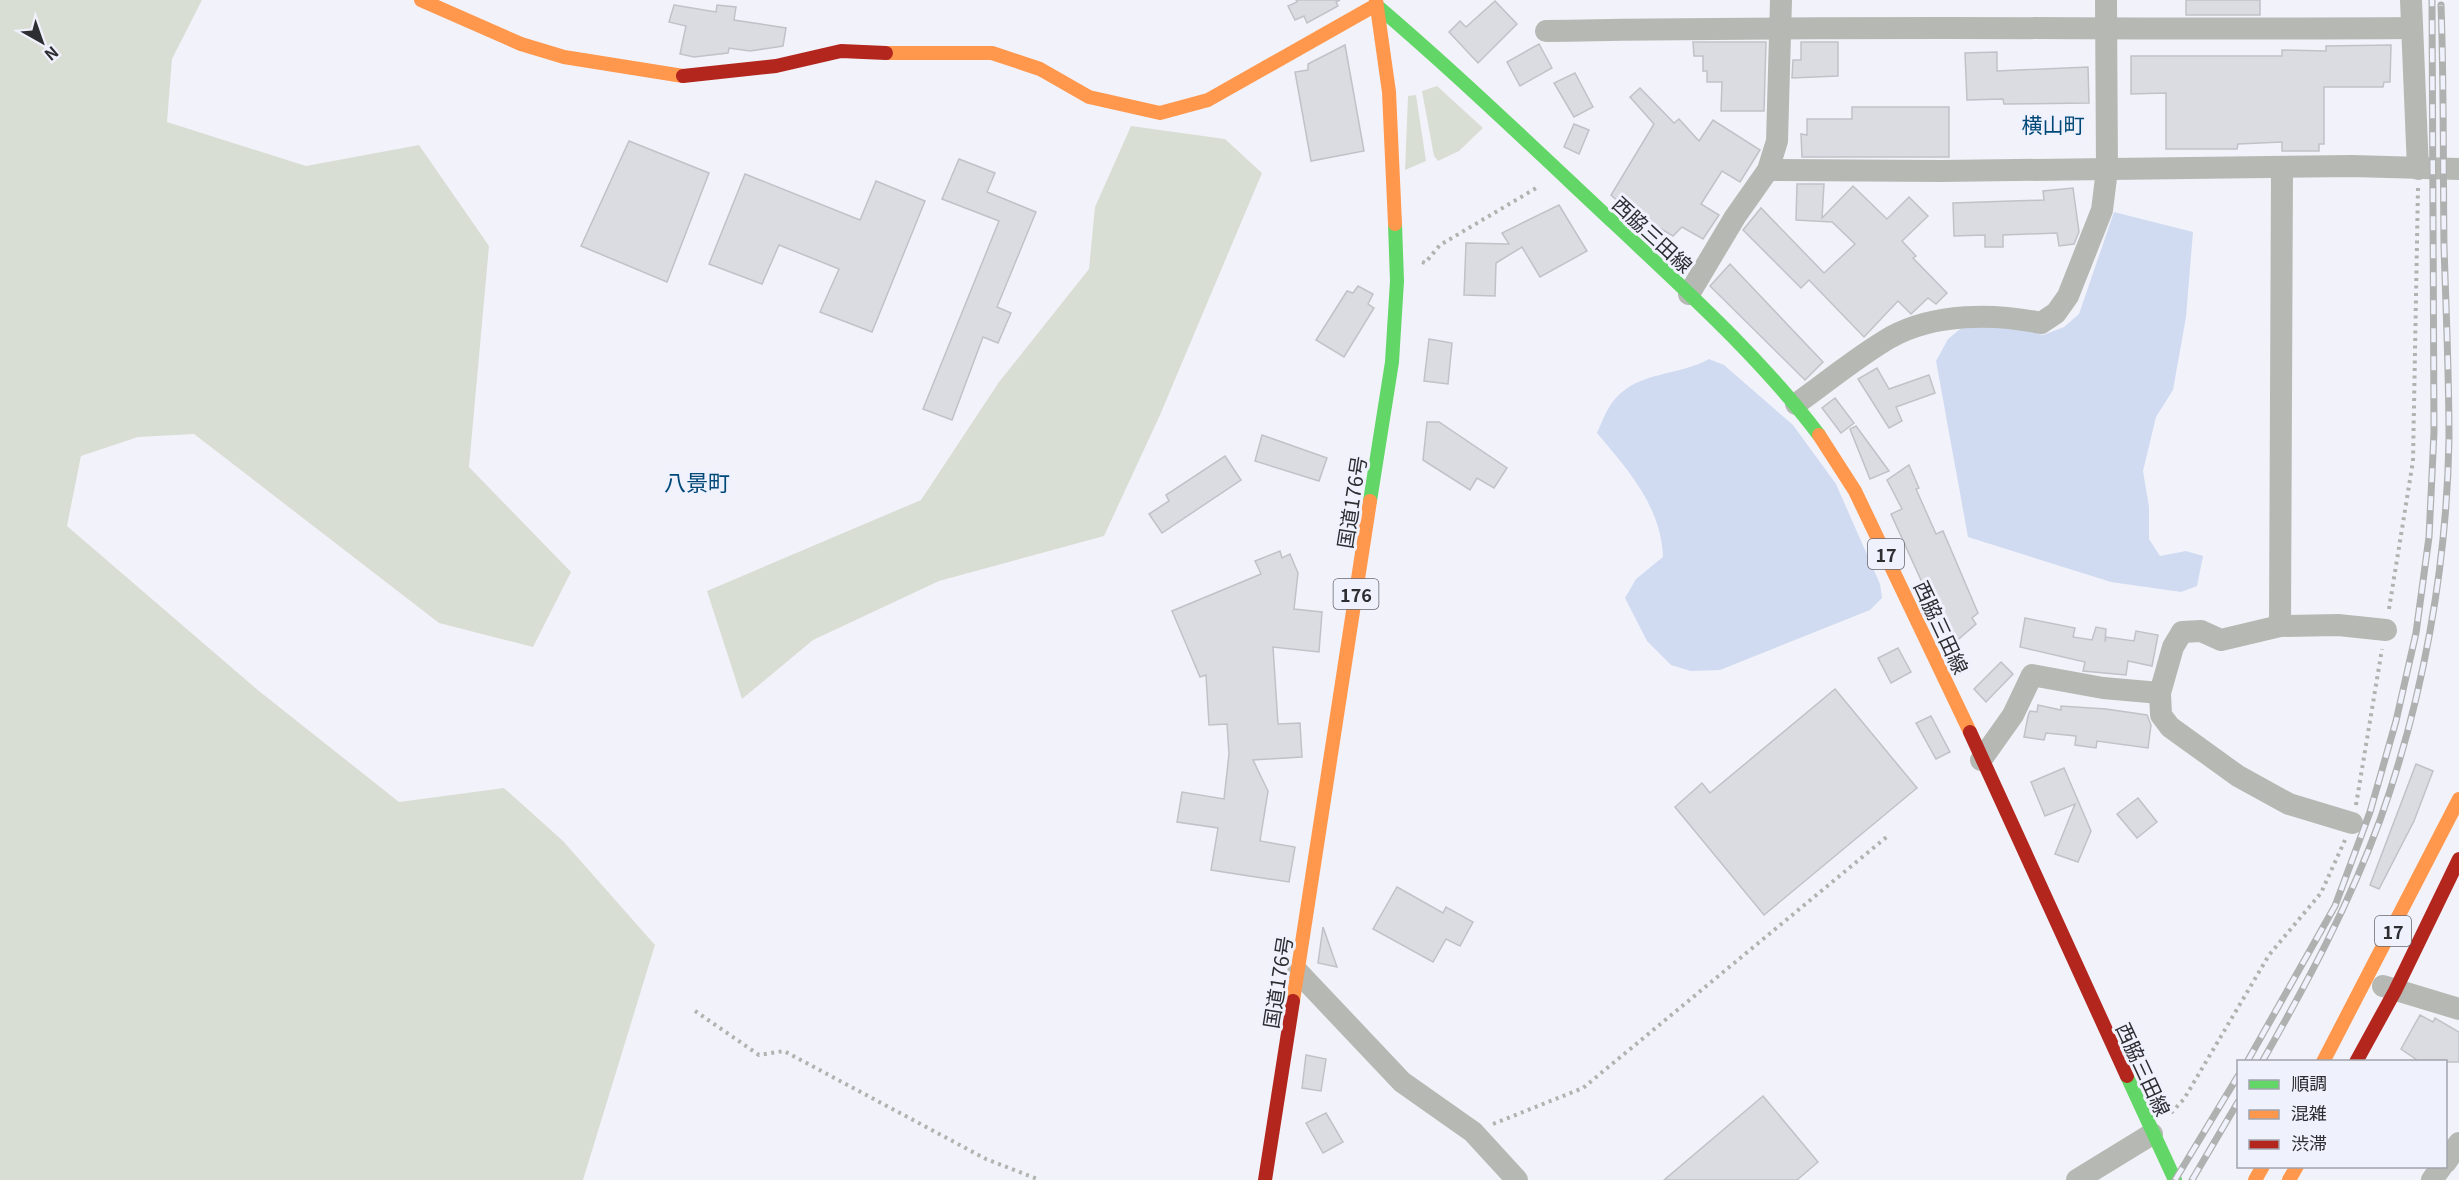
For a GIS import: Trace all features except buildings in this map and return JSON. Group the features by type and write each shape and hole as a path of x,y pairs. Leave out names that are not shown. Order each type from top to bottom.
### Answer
{"main road":[{"path":"421,0 521,44 543,51 564,57 684,76 776,66 841,51 940,55 992,53 1040,69 1089,97 1160,113 1208,100 1375,2"},
{"name":"西脇三田線","path":"1375,2 1689,294 1796,404 1831,450 1855,491 1917,617 2175,1180"},
{"name":"国道176号","path":"1265,1180 1392,362 1397,281 1389,92 1375,2"},
{"name":"西脇三田線","path":"1404,9 1430,51"},
{"path":"1409,60 1430,51"},
{"path":"1392,171 1400,73"},
{"name":"17","path":"2324,1060 2368,979 2459,799"},
{"name":"17","path":"2357,1060 2395,991 2459,859"}],"street":[{"path":"1689,294 1735,217 1768,170 1777,141 1781,0"},
{"path":"1796,404 1892,336 1912,329 1945,320 2006,316 2041,323 2056,314 2068,296 2102,210 2107,170 2106,0"},
{"path":"2411,0 2418,169"},
{"path":"1546,31 1779,26 2106,30 2412,28"},
{"path":"1768,170 2107,170 2352,166 2459,169"},
{"path":"2280,626 2282,168"},
{"path":"2352,823 2289,804 2238,776 2170,727 2161,715 2160,693 2173,647 2182,632 2201,631 2221,640 2280,626 2338,625 2386,630"},
{"path":"1981,760 2013,715 2032,675 2103,688 2160,693"},
{"path":"1298,972 1402,1082 1473,1132 1517,1180"},
{"path":"2368,979 2395,991 2459,1009"},
{"path":"2077,1180 2152,1134"},
{"path":"2447,1159 2459,1143"},
{"path":"2432,1180 2441,1168"}],"path":[{"path":"2152,1134 2184,1099 2269,955 2321,893 2352,823 2413,461 2418,169"},
{"path":"1418,262 1425,263 1440,245 1548,181"},
{"path":"1473,1132 1583,1088 1889,835"},
{"path":"695,1011 759,1055 784,1051 965,1148 1040,1180"}],"shaded area":[{"path":"0,0 202,0 172,59 167,122 306,166 419,145 489,246 469,467 571,572 533,647 439,623 194,434 138,437 81,456 67,526 259,691 399,802 504,788 563,841 655,945 583,1180 0,1180"},
{"path":"1437,86 1483,128 1459,151 1438,161 1434,156 1422,91"},
{"path":"1416,95 1426,161 1405,170 1408,96"},
{"path":"1131,126 1225,139 1262,173 1160,415 1104,536 939,581 813,640 742,699 707,591 921,500 999,382 1089,269 1095,207"}],"water":[{"path":"2114,212 2193,232 2186,317 2173,390 2156,417 2143,471 2149,507 2149,539 2160,556 2186,551 2203,556 2197,586 2181,592 2111,582 1968,537 1936,361 1948,339 1965,325 2000,323 2043,335 2064,327 2079,314"},
{"path":"1709,359 1724,365 1793,425 1836,484 1880,584 1882,598 1870,610 1720,670 1691,671 1671,665 1647,641 1625,598 1636,579 1663,557 1661,539 1656,521 1641,490 1597,433 1615,399 1625,390 1636,383"}],"railway":[{"path":"2248,1060 2335,906 2370,812 2396,721 2416,633 2429,537 2434,432 2432,0"},
{"path":"2263,1060 2326,943 2368,852 2409,728 2430,632 2443,535 2449,438 2441,5"},
{"path":"2175,1180 2237,1078"},
{"path":"2192,1180 2237,1104"}],"traffic: fast":[{"path":"1376,5 1496,112 1695,299 1772,378 1819,435"},
{"path":"1370,501 1392,362 1397,281 1395,224"},
{"path":"2127,1076 2175,1180"}],"traffic: slow":[{"path":"421,0 521,44 564,57 683,76"},
{"path":"1376,0 1389,92 1395,224"},
{"path":"886,53 992,53 1040,69 1089,97 1160,113 1208,100 1376,5"},
{"path":"1819,435 1855,491 1970,732"},
{"path":"1293,1001 1370,501"},
{"path":"2324,1060 2459,799"},
{"path":"2255,1180 2262,1168"},
{"path":"2289,1180 2296,1168"}],"traffic: jam":[{"path":"683,76 776,66 841,51 886,53"},
{"path":"1970,732 2127,1076"},
{"path":"2357,1060 2395,991 2459,859"},
{"path":"1265,1180 1293,1001"}],"district":[{"name":"横山町","path":"2053,124"},
{"name":"八景町","path":"697,481"}]}
